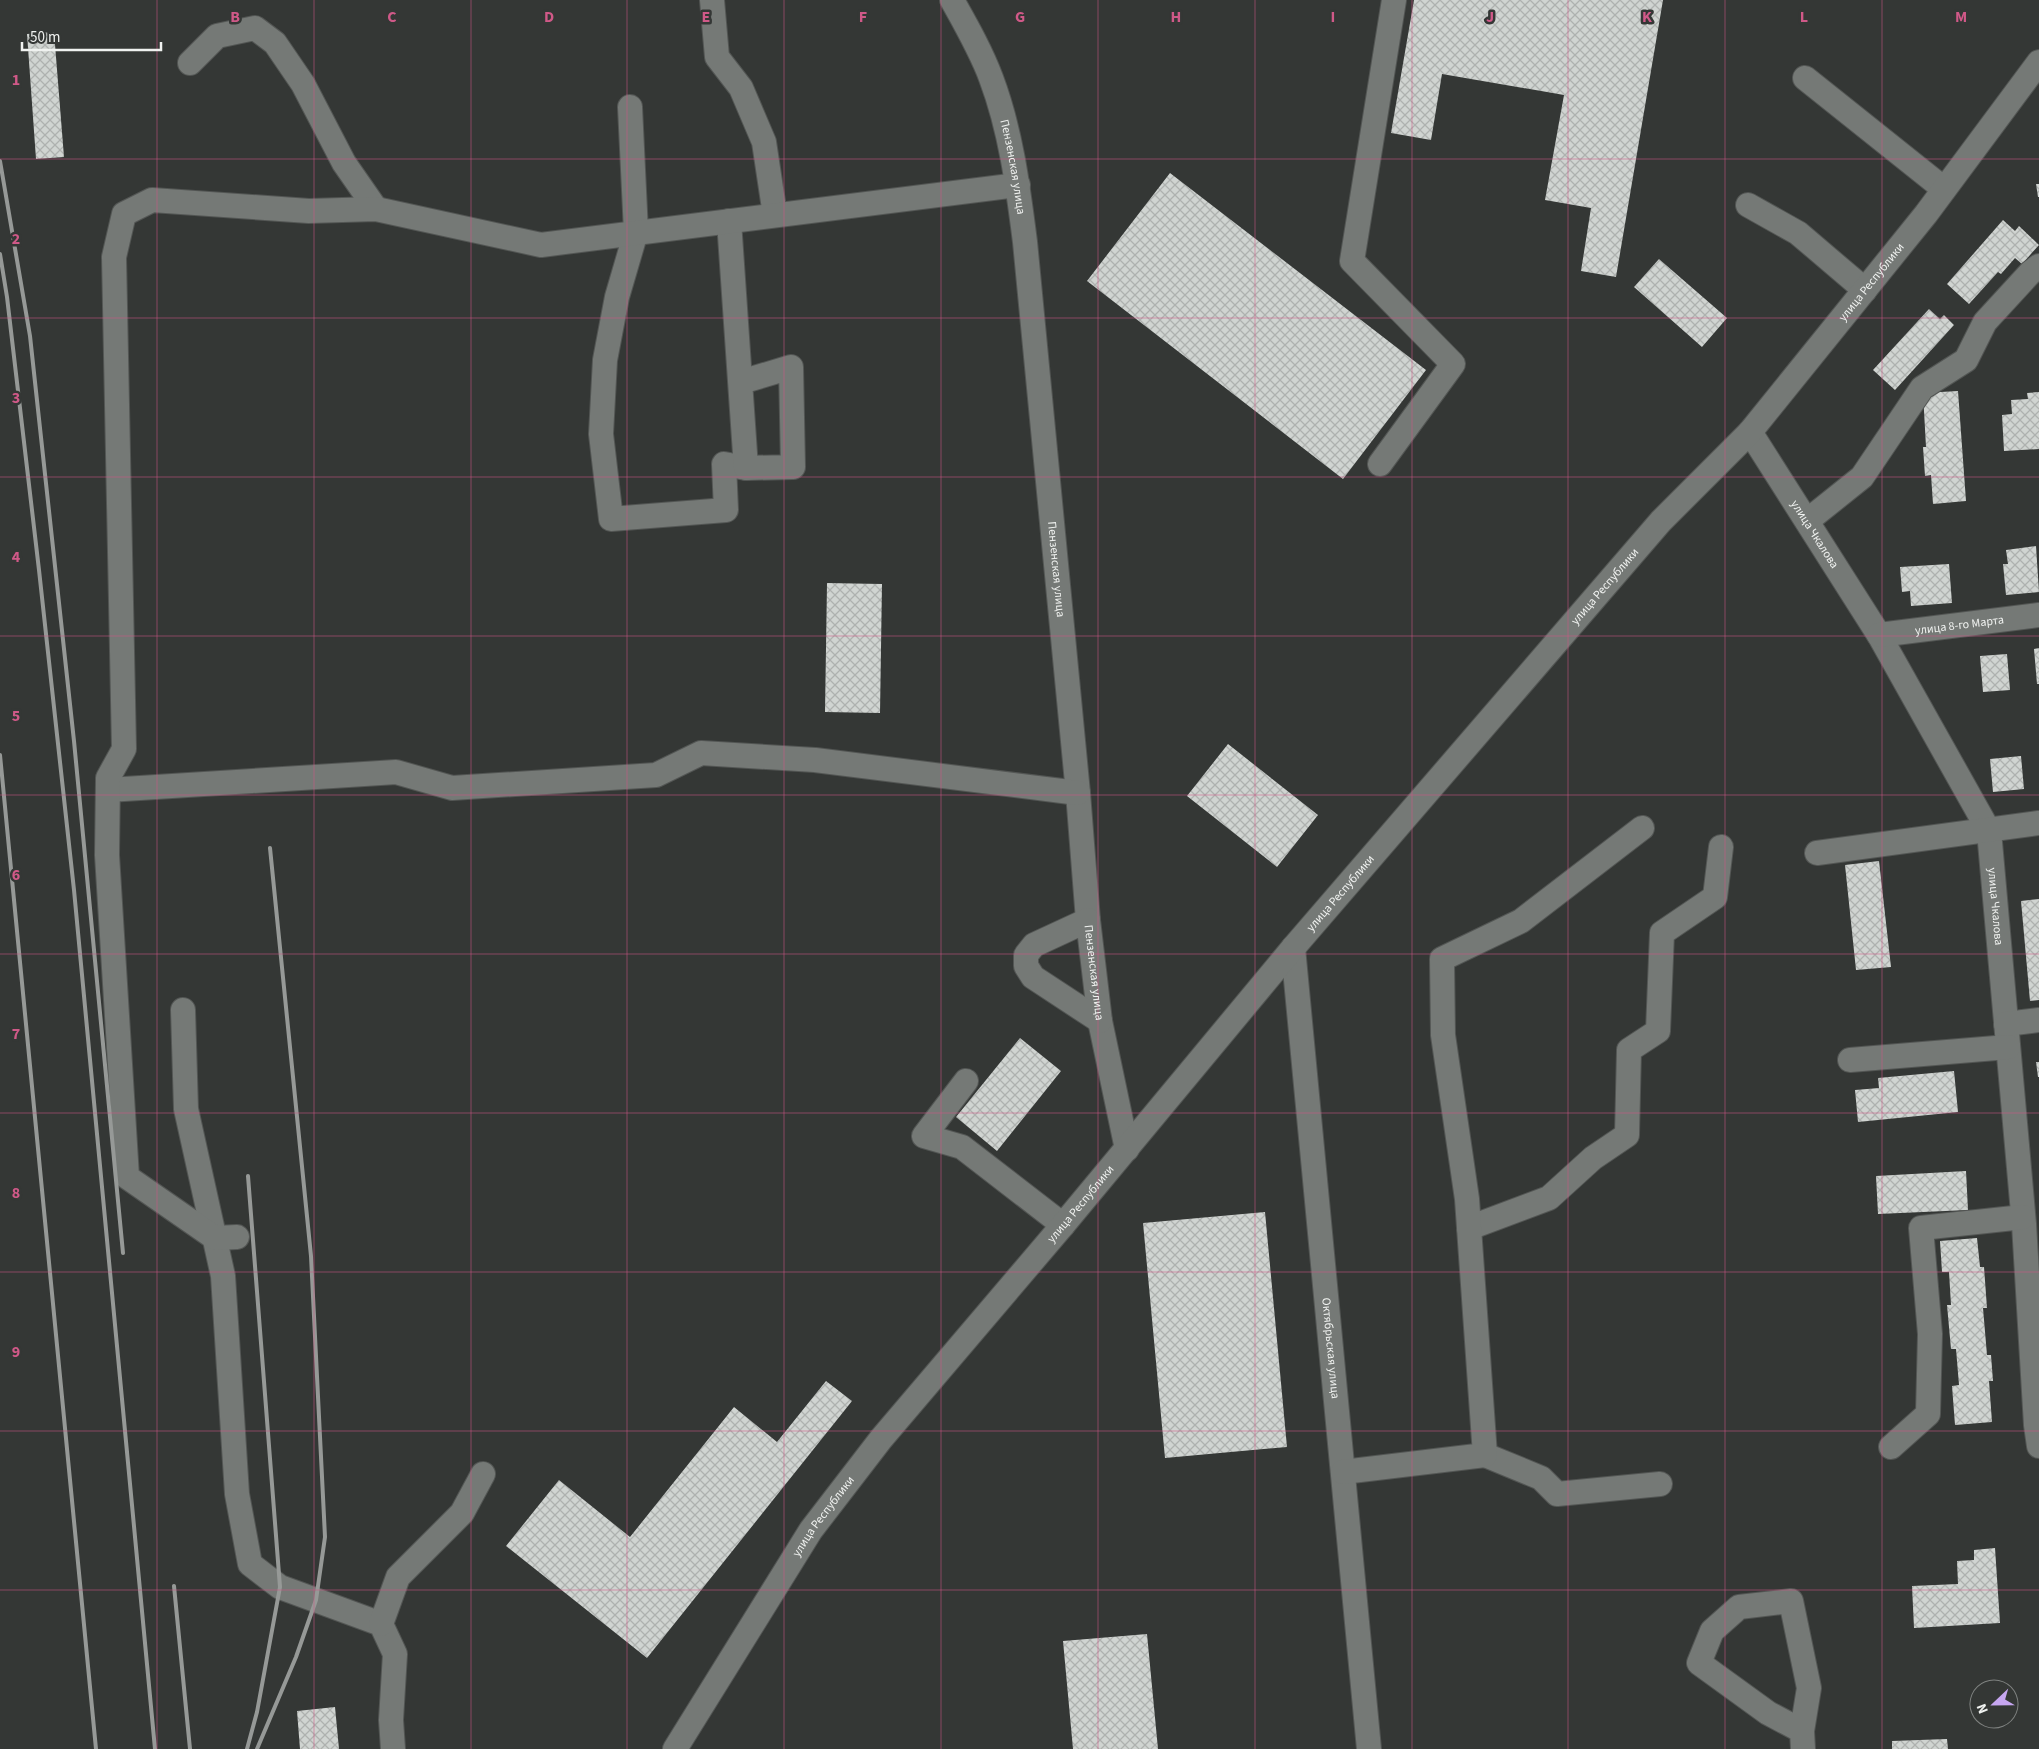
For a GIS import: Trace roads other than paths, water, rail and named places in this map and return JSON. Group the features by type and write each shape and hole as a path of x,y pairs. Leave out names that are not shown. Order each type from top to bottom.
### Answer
{"street":[{"path":"712,0 717,57 740,88 764,142 775,215"},
{"name":"Пензенская улица","path":"952,0 978,47 991,78 1005,123 1018,185 1026,242 1078,793 1088,920 1100,1020 1127,1149"},
{"path":"1380,464 1453,364 1352,261 1394,0"},
{"path":"190,63 217,36 255,28 275,43 303,84 344,163 376,209"},
{"name":"улица Республики","path":"675,1749 811,1530 881,1439 1127,1149 1293,948 1661,521 1750,432 1944,189 2039,62"},
{"path":"1806,78 1944,189"},
{"path":"630,107 636,232 617,297 605,360 601,434 611,519 726,510 724,464 746,468 793,467 791,367 741,382"},
{"path":"226,1237 127,1177 107,855 108,778 124,749 114,257 124,214 152,200 309,211 376,209 541,245 1018,185"},
{"path":"1748,205 1798,233 1865,290"},
{"path":"730,221 746,468"},
{"path":"1807,521 1862,478 1922,388 1966,360 1985,322 2030,273 2039,266"},
{"name":"улица Чкалова","path":"1750,432 1879,635 1989,831 2007,1036 2029,1221 2038,1432"},
{"name":"улица 8-го Марта","path":"1879,635 2039,615"},
{"path":"108,790 396,772 452,788 656,775 701,753 815,760 1078,793"},
{"path":"1817,853 2039,823"},
{"path":"1485,1455 1467,1199 1443,1035 1442,959 1521,921 1642,828"},
{"path":"1469,1228 1549,1198 1593,1158 1627,1134 1629,1050 1658,1030 1662,933 1715,896 1721,847"},
{"path":"1088,920 1034,945 1026,955 1026,966 1033,977 1100,1020"},
{"name":"Октябрьская улица","path":"1293,948 1369,1749"},
{"path":"183,1010 186,1110 226,1237 224,1276 237,1494 250,1564 280,1586 381,1624 395,1654 391,1720 393,1749"},
{"path":"1850,1060 2007,1036 2039,1020"},
{"path":"966,1081 924,1136 962,1148 1063,1225"},
{"path":"1891,1447 1928,1414 1930,1334 1922,1228 2029,1221"},
{"path":"1343,1472 1485,1455 1541,1478 1557,1494 1660,1484"},
{"path":"381,1624 398,1577 462,1513 483,1474"},
{"path":"1791,1601 1809,1688 1802,1740 1699,1663 1712,1631 1739,1607 1791,1601"}],"railway":[{"path":"0,161 30,336 74,741 123,1253"},
{"path":"0,254 7,297 39,570 74,890 155,1749"},
{"path":"0,755 96,1749"},
{"path":"257,1749 296,1657 316,1600 325,1537 311,1256 270,848"},
{"path":"247,1749 257,1712 280,1587 248,1176"},
{"path":"174,1586 190,1749"}]}
